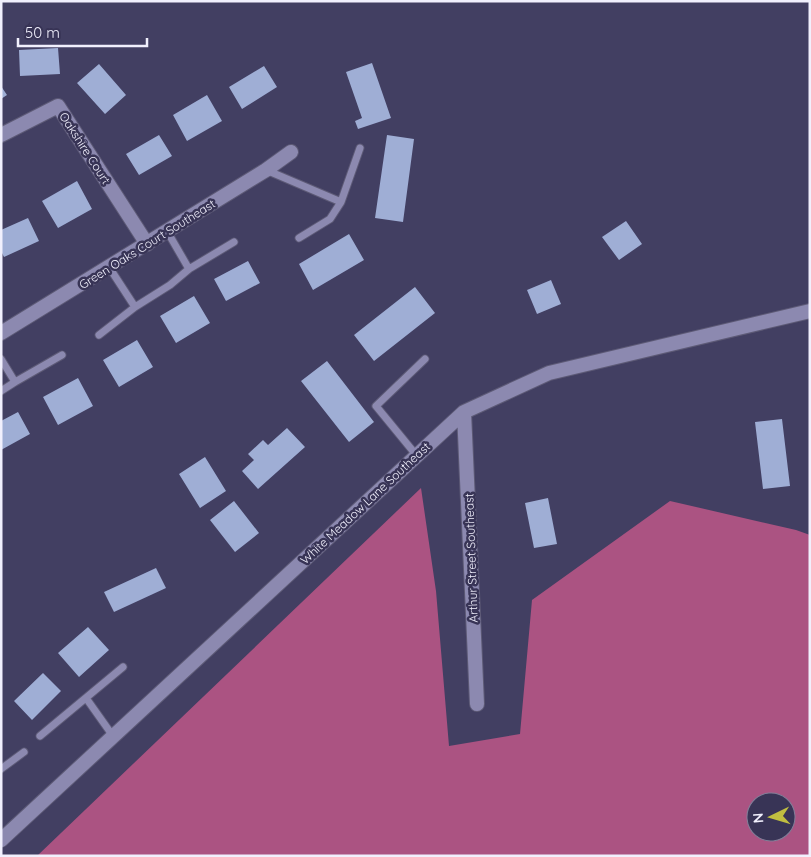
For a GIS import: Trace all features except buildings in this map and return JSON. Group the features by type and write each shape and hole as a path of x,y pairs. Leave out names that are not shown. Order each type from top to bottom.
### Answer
{"street":[{"name":"Oakshire Court","path":"1,135 58,106 147,244"},
{"name":"Green Oaks Court Southeast","path":"1,333 167,232 266,170 291,152"},
{"name":"White Meadow Lane Southeast","path":"1,840 464,412 550,374 810,311"},
{"name":"Arthur Street Southeast","path":"464,412 477,704"}],"lane":[{"path":"299,238 330,219 341,202 360,148"},
{"path":"266,170 341,202"},
{"path":"167,232 189,269"},
{"path":"99,335 135,307 170,285 189,269 234,242"},
{"path":"109,267 135,307"},
{"path":"1,391 62,355"},
{"path":"1,359 15,382"},
{"path":"417,456 376,406 425,359"},
{"path":"40,736 123,667"},
{"path":"86,698 114,736"},
{"path":"1,769 24,752"}],"shaded area":[{"path":"421,488 436,591 449,746 520,734 532,600 670,501 796,530 810,535 810,856 37,856"}]}
